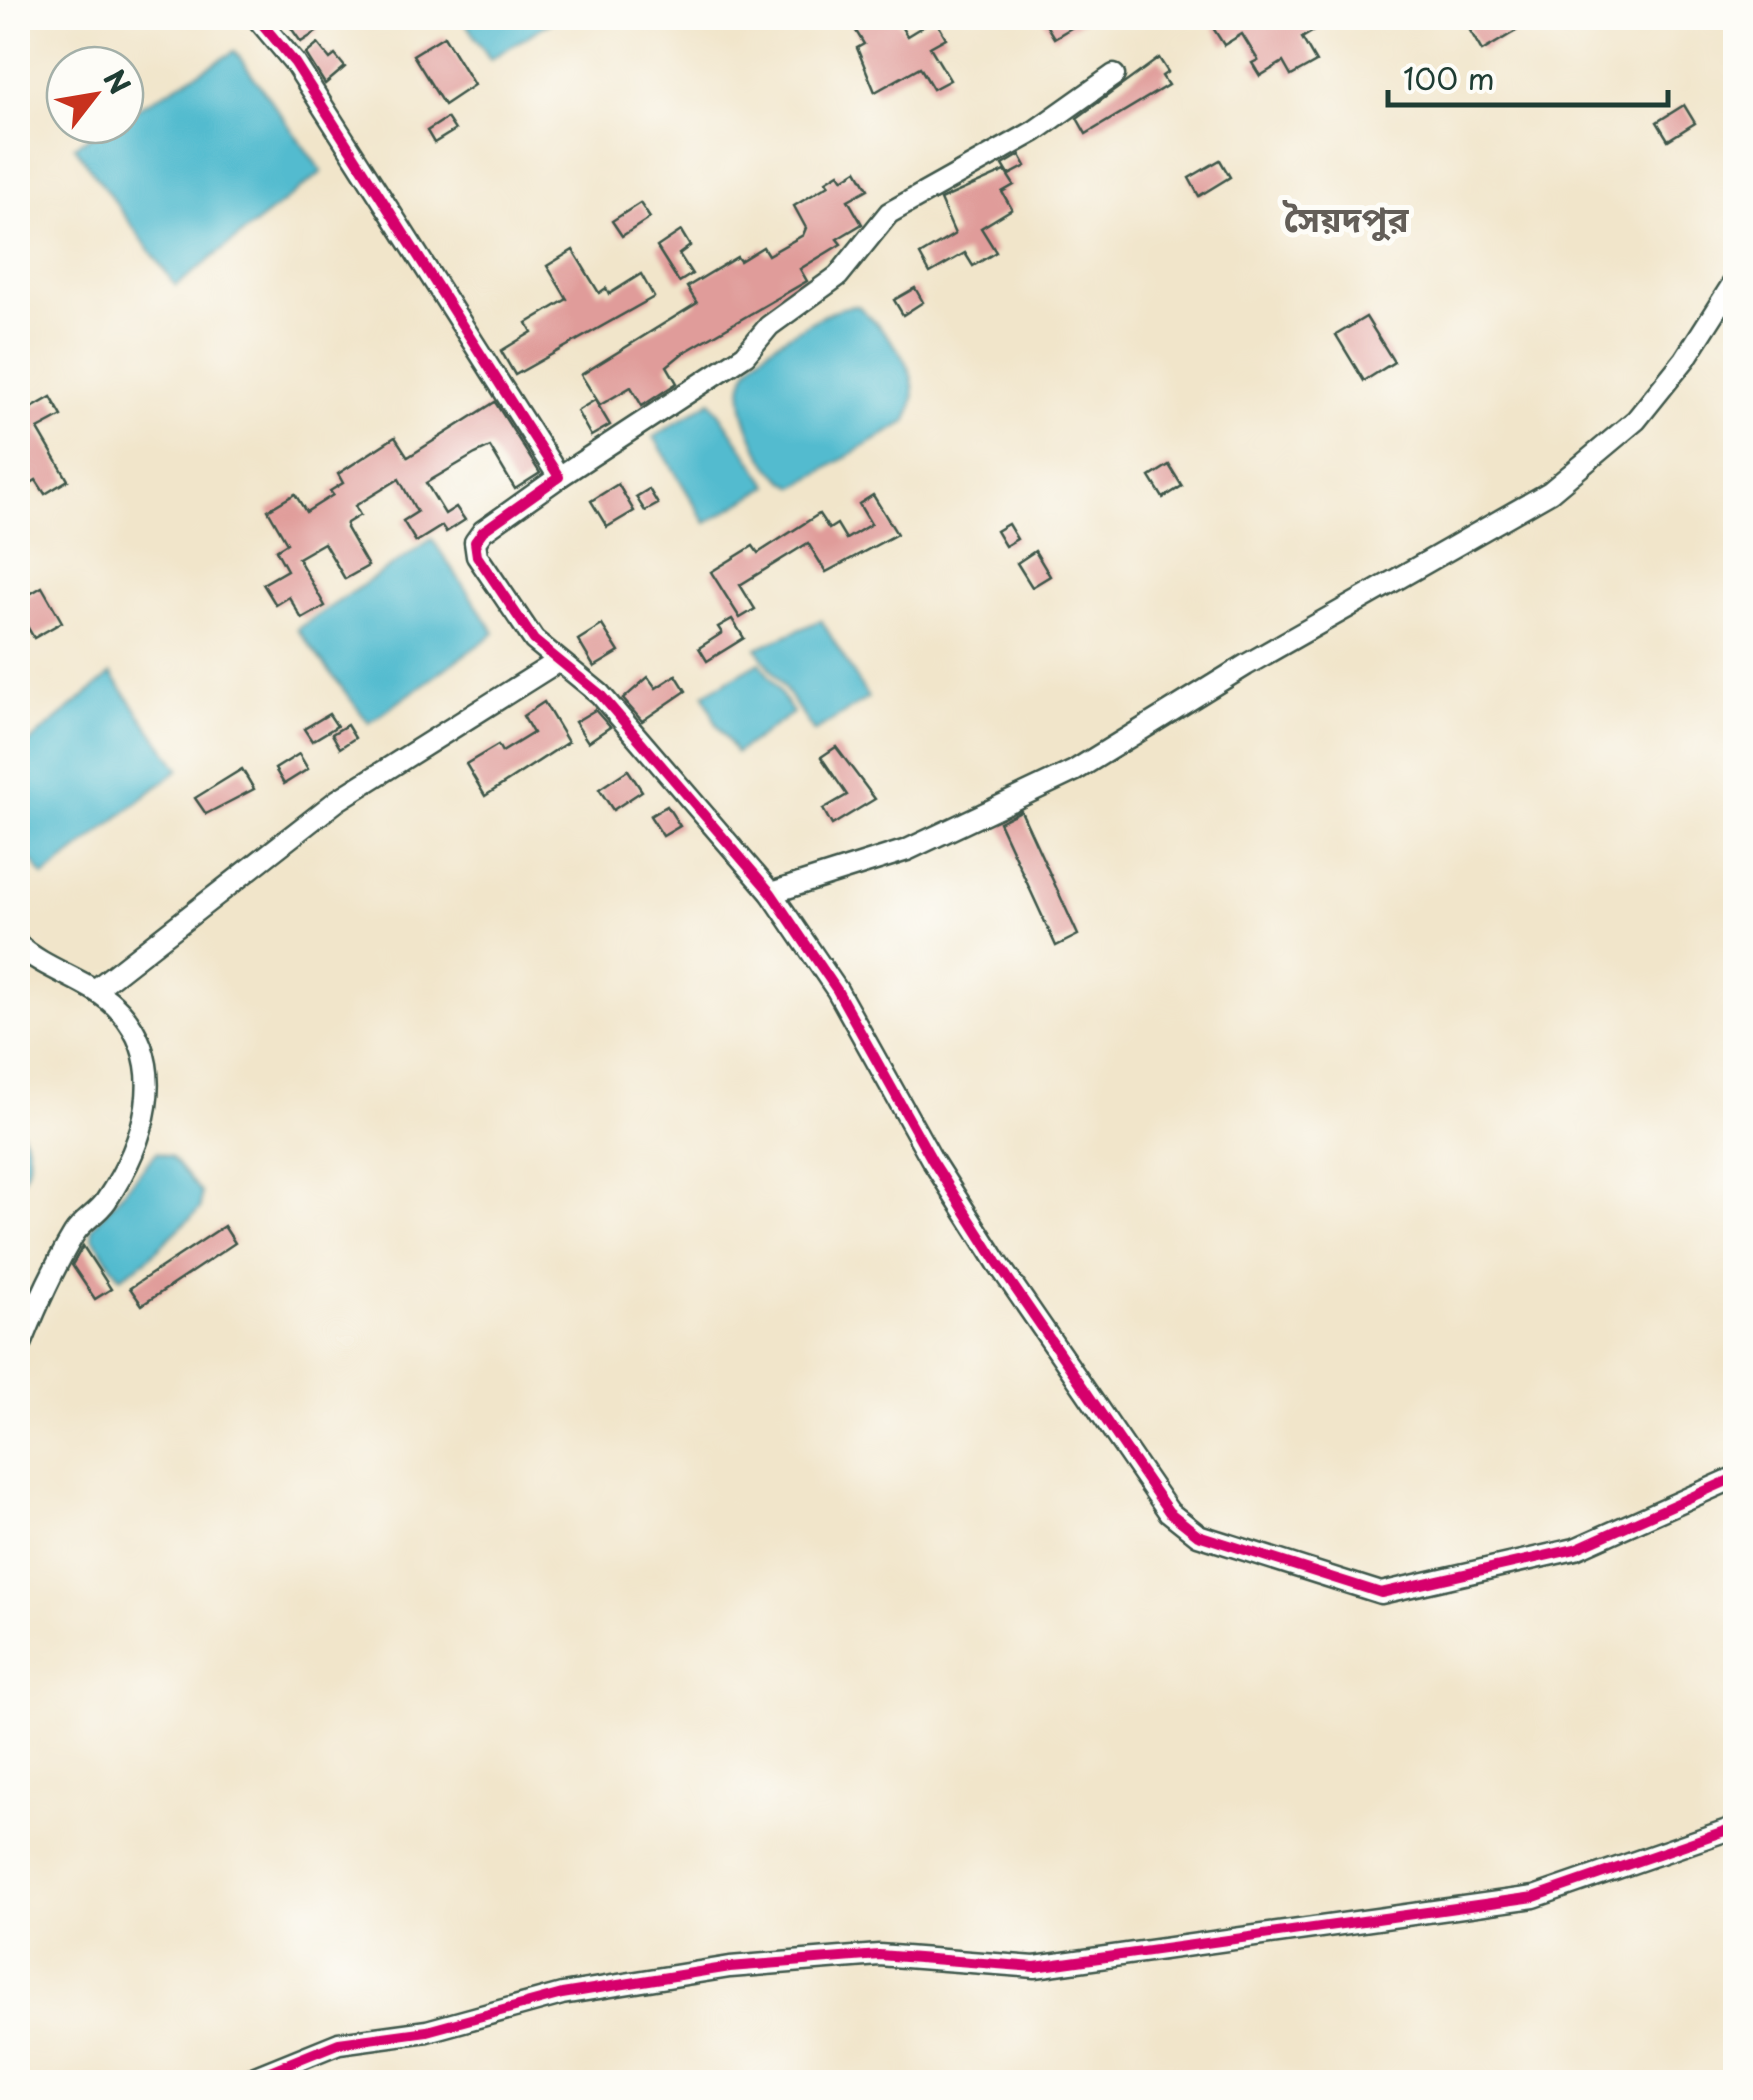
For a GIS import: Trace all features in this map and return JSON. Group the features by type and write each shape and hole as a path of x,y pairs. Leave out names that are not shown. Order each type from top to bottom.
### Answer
{"street":[{"path":"256,18 295,63 559,478"},
{"path":"1114,76 1035,131 889,213 838,276 769,326 744,355 483,531 475,542 477,556 534,640 600,694 772,894 837,990 932,1160 1074,1378 1169,1512 1198,1535 1381,1593 1575,1549 1736,1477"},
{"path":"772,894 908,850 1074,771 1246,664 1550,492 1636,420 1684,359 1736,279"},
{"path":"96,989 338,800 557,662"},
{"path":"18,945 42,967 96,989 121,1012 150,1061 144,1126 105,1203 77,1230 51,1276 18,1352"},
{"path":"243,2082 339,2043 427,2031 562,1994 730,1967 878,1955 1035,1967 1534,1896 1736,1827"}],"water":[{"path":"462,18 557,18 490,59"},
{"path":"235,51 322,172 176,286 74,146 145,145 145,104"},
{"path":"858,306 883,330 903,358 914,389 912,405 906,422 795,487 775,472 756,443 745,415 743,383 748,370 768,348 828,313"},
{"path":"711,401 769,486 706,523 654,437"},
{"path":"432,539 495,633 369,723 297,629"},
{"path":"821,620 868,698 814,732 757,648"},
{"path":"760,662 793,713 736,753 716,723 704,694"},
{"path":"111,674 179,769 44,877 18,841 18,752"},
{"path":"18,1126 28,1156 18,1184"},
{"path":"157,1152 171,1157 201,1193 200,1209 145,1261 120,1277 93,1238 92,1228"},
{"path":"1735,1855 1735,1933 1718,1888"}],"building":[{"path":"284,18 309,18 318,31 301,42"},
{"path":"848,18 896,18 907,36 935,19 946,38 930,47 950,80 933,89 920,67 875,92 857,48 864,44"},
{"path":"1042,18 1088,18 1054,38"},
{"path":"1231,18 1335,18 1302,38 1316,62 1291,76 1283,62 1260,76 1252,63 1258,60 1242,34 1224,45 1213,28"},
{"path":"1473,18 1538,18 1482,51 1465,22"},
{"path":"444,36 474,85 444,105 413,55"},
{"path":"318,44 330,59 335,55 345,67 325,84 306,54"},
{"path":"1159,58 1168,72 1162,76 1168,85 1086,134 1077,118"},
{"path":"1684,105 1695,123 1668,140 1657,122"},
{"path":"447,118 455,130 434,143 427,131"},
{"path":"1020,155 1026,166 1009,175 1003,165"},
{"path":"1220,160 1230,177 1199,196 1189,178"},
{"path":"857,170 868,189 848,200 862,224 837,239 841,244 800,269 807,281 683,353 667,366 677,383 642,406 631,387 600,405 581,375 697,303 687,287 737,257 740,261 763,247 768,255 803,235 806,228 794,206 829,185 826,181 839,173 843,179"},
{"path":"1005,171 1014,185 1002,192 1012,209 981,228 996,252 973,266 965,253 930,273 920,255 955,234 940,200"},
{"path":"640,203 650,218 622,236 612,221"},
{"path":"681,231 690,246 679,254 692,274 679,282 657,247"},
{"path":"573,250 599,293 606,288 609,294 641,274 654,297 515,375 501,351 532,332 527,323 567,299 547,266"},
{"path":"915,288 923,302 903,315 894,300"},
{"path":"1366,317 1394,362 1364,381 1336,335"},
{"path":"51,397 62,416 38,429 68,480 45,494 36,480 18,491 18,416"},
{"path":"595,400 610,425 591,436 577,411"},
{"path":"495,402 540,473 515,489 490,447 475,454 426,483 445,514 456,507 465,520 446,532 442,526 416,542 403,521 417,512 399,479 355,506 360,515 347,523 346,528 368,566 345,579 324,543 298,558 325,606 302,619 289,597 276,605 263,584 287,570 276,550 287,543 268,510 295,494 306,512 333,495 330,491 343,483 338,474 395,437 408,457"},
{"path":"1169,465 1182,486 1163,498 1150,477"},
{"path":"618,484 634,511 607,527 591,501"},
{"path":"649,489 658,504 645,511 636,497"},
{"path":"873,495 897,534 826,572 808,543 740,585 755,609 740,618 711,572 753,546 758,553 819,514 829,529 837,524 846,539 871,524 859,504"},
{"path":"1008,524 1017,539 1005,546 996,531"},
{"path":"1035,551 1050,576 1032,587 1017,563"},
{"path":"42,587 62,622 34,638 18,611 18,601"},
{"path":"732,619 744,638 707,661 699,648 722,633 718,627"},
{"path":"602,625 619,652 594,667 578,640"},
{"path":"676,675 686,691 642,721 623,699 648,677 656,688"},
{"path":"544,702 568,742 485,796 466,764 498,745 502,752 533,733 523,716"},
{"path":"595,710 610,727 588,742 575,722"},
{"path":"329,714 337,726 312,741 304,729"},
{"path":"347,725 355,738 340,748 332,734"},
{"path":"836,747 875,799 832,825 823,809 847,795 821,757"},
{"path":"299,754 308,769 284,784 275,769"},
{"path":"242,769 254,789 206,814 195,798"},
{"path":"628,770 642,791 613,810 599,789"},
{"path":"667,806 680,826 663,836 650,816"},
{"path":"1021,811 1078,935 1056,946 999,822"},
{"path":"224,1226 235,1243 142,1305 130,1288"},
{"path":"83,1246 111,1289 95,1299 72,1265"}],"cycle path":[{"path":"257,18 295,63 559,477 483,531 475,542 477,556 534,640 600,694 771,893 837,990 932,1160 997,1262 1169,1512 1198,1535 1381,1593 1575,1549 1736,1477"},
{"path":"243,2082 339,2043 427,2031 562,1994 730,1967 879,1955 1035,1967 1534,1897 1736,1827"}],"district":[{"name":"সৈয়দপুর","path":"1346,220"}]}
